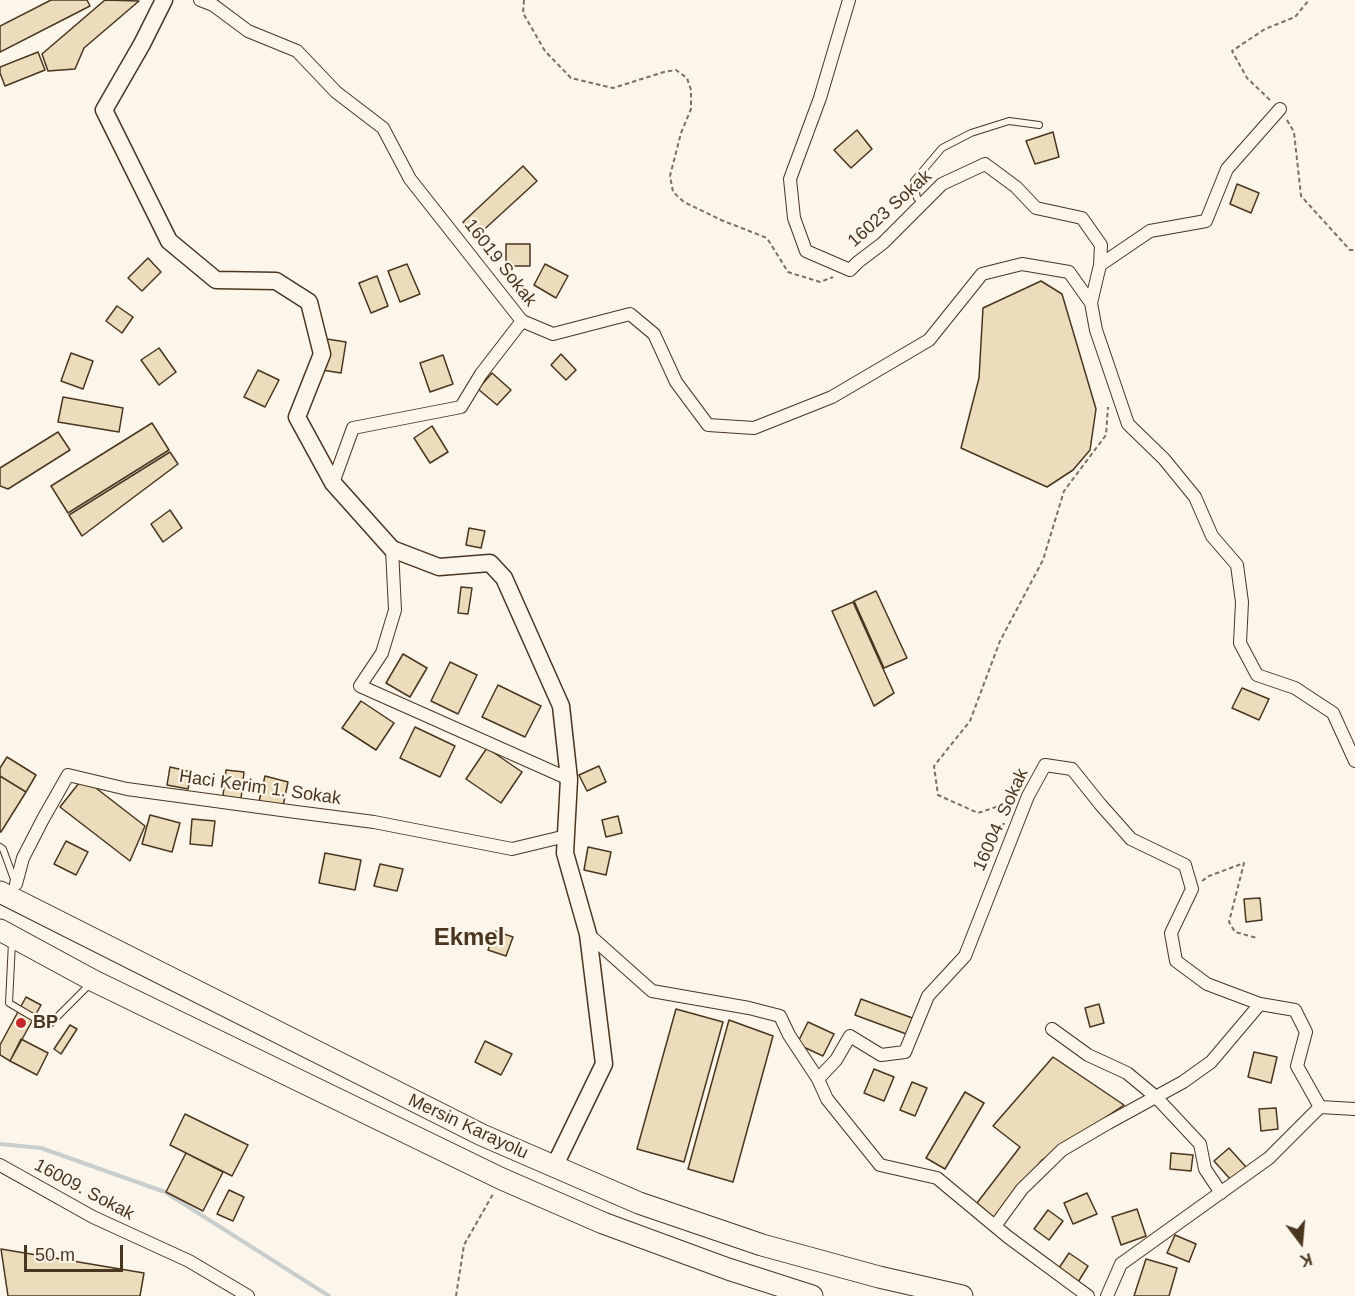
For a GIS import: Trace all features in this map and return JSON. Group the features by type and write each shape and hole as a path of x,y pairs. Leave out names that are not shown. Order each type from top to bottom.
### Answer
{"highway":[{"name":"Mersin Karayolu","path":"8,888 23,904 378,1084 554,1167 639,1203 762,1245 879,1277 962,1296"},
{"name":"Mersin Karayolu","path":"6,933 94,981 502,1179 603,1222 728,1269 812,1296"}],"street":[{"path":"164,0 104,110 169,241 216,280 276,281 309,302 322,354 297,417 333,483 393,549 439,567 490,563 504,578 561,706 569,779 565,853 588,934 604,1064 554,1167"},
{"name":"16019 Sokak","path":"200,0 213,5 248,31 297,51 336,92 382,128 410,179 522,321 553,334 630,314 654,334 676,382 708,425 754,428 832,397 929,340 982,274 1022,264 1069,272 1091,303"},
{"name":"16023 Sokak","path":"849,0 820,98 790,179 794,218 806,251 850,270 883,243 942,184 985,165 1016,187 1036,208 1082,218 1101,245 1100,265 1091,303"},
{"path":"1100,265 1150,231 1206,221 1227,169 1280,109"},
{"path":"1091,303 1095,330 1128,424 1164,459 1195,497 1212,536 1237,565 1242,602 1240,643 1257,675 1295,688 1333,713 1355,762"},
{"path":"333,483 353,428 461,407 481,374 522,321"},
{"path":"393,549 395,610 382,653 360,686 569,779"},
{"name":"16004. Sokak","path":"818,1079 836,1060 850,1036 880,1055 905,1052 928,996 965,956 1028,796 1045,765 1072,769 1131,838 1185,865 1192,888"},
{"name":"Haci Kerim 1. Sokak","path":"8,888 68,776 127,789 374,822 512,849 566,836"},
{"path":"1192,888 1171,933 1176,960 1207,984 1260,1004 1295,1010 1306,1032 1297,1066 1320,1107"},
{"path":"588,934 652,991 749,1008 780,1016 828,1099 880,1165 937,1178 995,1226 1088,1296"},
{"path":"995,1226 1022,1189 1062,1150 1183,1082 1211,1062 1260,1004"},
{"path":"1052,1029 1088,1055 1127,1073 1156,1097 1200,1144 1205,1169 1221,1193"},
{"path":"1107,1296 1122,1264 1269,1158 1320,1107 1355,1109"},
{"name":"16009. Sokak","path":"0,1165 93,1217 189,1262 248,1296"}],"lane":[{"path":"923,203 917,198 914,181 942,148 971,133 1009,121 1039,125"},
{"path":"0,847 3,849 8,888"},
{"path":"6,933 9,1003 48,1026 94,981"}],"path":[{"path":"525,0 523,13 545,51 571,78 613,88 676,70 687,78 691,90 691,108 681,133 670,176 673,192 684,202 767,238 788,272 820,282 850,270"},
{"path":"1028,796 978,813 938,795 934,766 970,720 1000,641 1043,560 1064,490 1106,435 1108,406"},
{"path":"1192,888 1209,876 1244,863 1229,922 1235,932 1257,938"},
{"path":"456,1296 464,1245 502,1179"}],"building":[{"path":"51,0 87,0 90,6 0,52 0,26"},
{"path":"105,0 139,1 84,48 75,69 48,71 42,54"},
{"path":"38,52 45,70 5,86 0,67"},
{"path":"857,130 872,149 851,168 834,150"},
{"path":"1053,132 1059,157 1035,164 1026,141"},
{"path":"523,166 537,181 477,236 463,222"},
{"path":"1237,184 1259,193 1251,213 1230,204"},
{"path":"506,244 530,244 530,266 506,266"},
{"path":"148,258 161,272 142,291 128,278"},
{"path":"407,264 420,294 400,302 388,271"},
{"path":"545,264 568,276 556,298 534,285"},
{"path":"377,276 388,306 371,313 359,283"},
{"path":"1041,281 1062,294 1096,409 1090,450 1073,470 1047,487 961,448 979,378 983,308"},
{"path":"117,306 133,317 122,333 106,321"},
{"path":"327,339 346,342 341,373 322,370"},
{"path":"159,348 176,372 159,385 141,360"},
{"path":"71,353 93,361 83,389 61,381"},
{"path":"561,354 576,370 566,380 551,365"},
{"path":"443,355 453,384 430,392 420,363"},
{"path":"258,370 279,380 265,407 244,397"},
{"path":"492,373 511,390 497,405 478,389"},
{"path":"63,397 123,408 119,432 58,422"},
{"path":"152,423 169,450 68,513 51,486"},
{"path":"432,426 448,452 430,463 414,438"},
{"path":"58,432 70,450 8,489 0,486 0,468"},
{"path":"170,452 178,464 82,536 69,515"},
{"path":"170,510 182,528 163,542 151,524"},
{"path":"469,528 485,531 481,548 466,545"},
{"path":"461,587 472,588 468,614 458,613"},
{"path":"876,591 907,658 884,668 854,601"},
{"path":"853,602 894,693 874,706 832,611"},
{"path":"403,654 427,668 410,697 386,683"},
{"path":"450,662 477,675 458,714 431,701"},
{"path":"498,685 541,706 525,737 482,717"},
{"path":"1242,688 1269,699 1259,720 1232,708"},
{"path":"361,701 394,723 376,750 342,728"},
{"path":"415,727 455,746 440,777 400,758"},
{"path":"487,748 522,772 501,803 466,779"},
{"path":"7,757 36,775 26,792 0,776 0,768"},
{"path":"599,766 606,782 587,791 579,775"},
{"path":"170,767 192,772 188,789 167,785"},
{"path":"226,770 244,772 241,799 223,796"},
{"path":"0,776 26,792 1,832 0,832"},
{"path":"265,776 288,782 282,811 258,806"},
{"path":"83,778 145,826 130,861 60,807"},
{"path":"150,815 180,823 172,852 142,844"},
{"path":"618,816 622,833 606,837 602,820"},
{"path":"192,819 215,821 212,846 190,844"},
{"path":"66,841 88,852 76,875 54,864"},
{"path":"588,847 611,852 606,875 584,870"},
{"path":"325,853 361,860 355,890 319,883"},
{"path":"380,864 403,869 397,891 374,886"},
{"path":"1260,898 1262,920 1246,922 1244,899"},
{"path":"495,931 513,937 506,956 488,950"},
{"path":"26,997 41,1005 10,1061 0,1055 0,1045"},
{"path":"861,999 915,1019 909,1035 855,1015"},
{"path":"1099,1004 1104,1023 1090,1027 1085,1008"},
{"path":"676,1009 723,1022 684,1162 637,1149"},
{"path":"729,1020 773,1036 733,1182 688,1169"},
{"path":"808,1022 834,1034 823,1056 797,1044"},
{"path":"70,1025 77,1029 61,1054 54,1049"},
{"path":"21,1039 48,1053 37,1075 10,1061"},
{"path":"485,1041 512,1054 501,1075 475,1062"},
{"path":"1254,1052 1277,1057 1271,1083 1248,1077"},
{"path":"1053,1057 1124,1105 1042,1160 995,1219 977,1203 1020,1147 993,1126"},
{"path":"874,1069 894,1077 884,1101 864,1093"},
{"path":"912,1082 927,1088 915,1116 900,1110"},
{"path":"965,1092 984,1103 945,1169 926,1158"},
{"path":"1276,1108 1278,1129 1261,1131 1259,1109"},
{"path":"185,1114 248,1145 232,1176 170,1145"},
{"path":"1229,1148 1246,1167 1231,1180 1214,1161"},
{"path":"186,1153 223,1172 203,1211 166,1192"},
{"path":"1171,1153 1193,1155 1191,1171 1170,1169"},
{"path":"229,1190 244,1197 233,1221 217,1214"},
{"path":"1087,1193 1097,1214 1073,1224 1064,1203"},
{"path":"1137,1209 1146,1236 1121,1245 1112,1217"},
{"path":"1048,1210 1063,1221 1049,1240 1034,1229"},
{"path":"1175,1235 1196,1244 1189,1262 1167,1253"},
{"path":"1,1249 144,1273 140,1296 8,1296"},
{"path":"1069,1253 1088,1266 1075,1287 1055,1274"},
{"path":"1146,1259 1177,1268 1169,1296 1134,1296"}],"waterway":[{"path":"0,1144 41,1148 165,1192 329,1296"}],"place":[{"name":"BP","path":"21,1023"}],"district":[{"name":"Ekmel","path":"469,938"}]}
